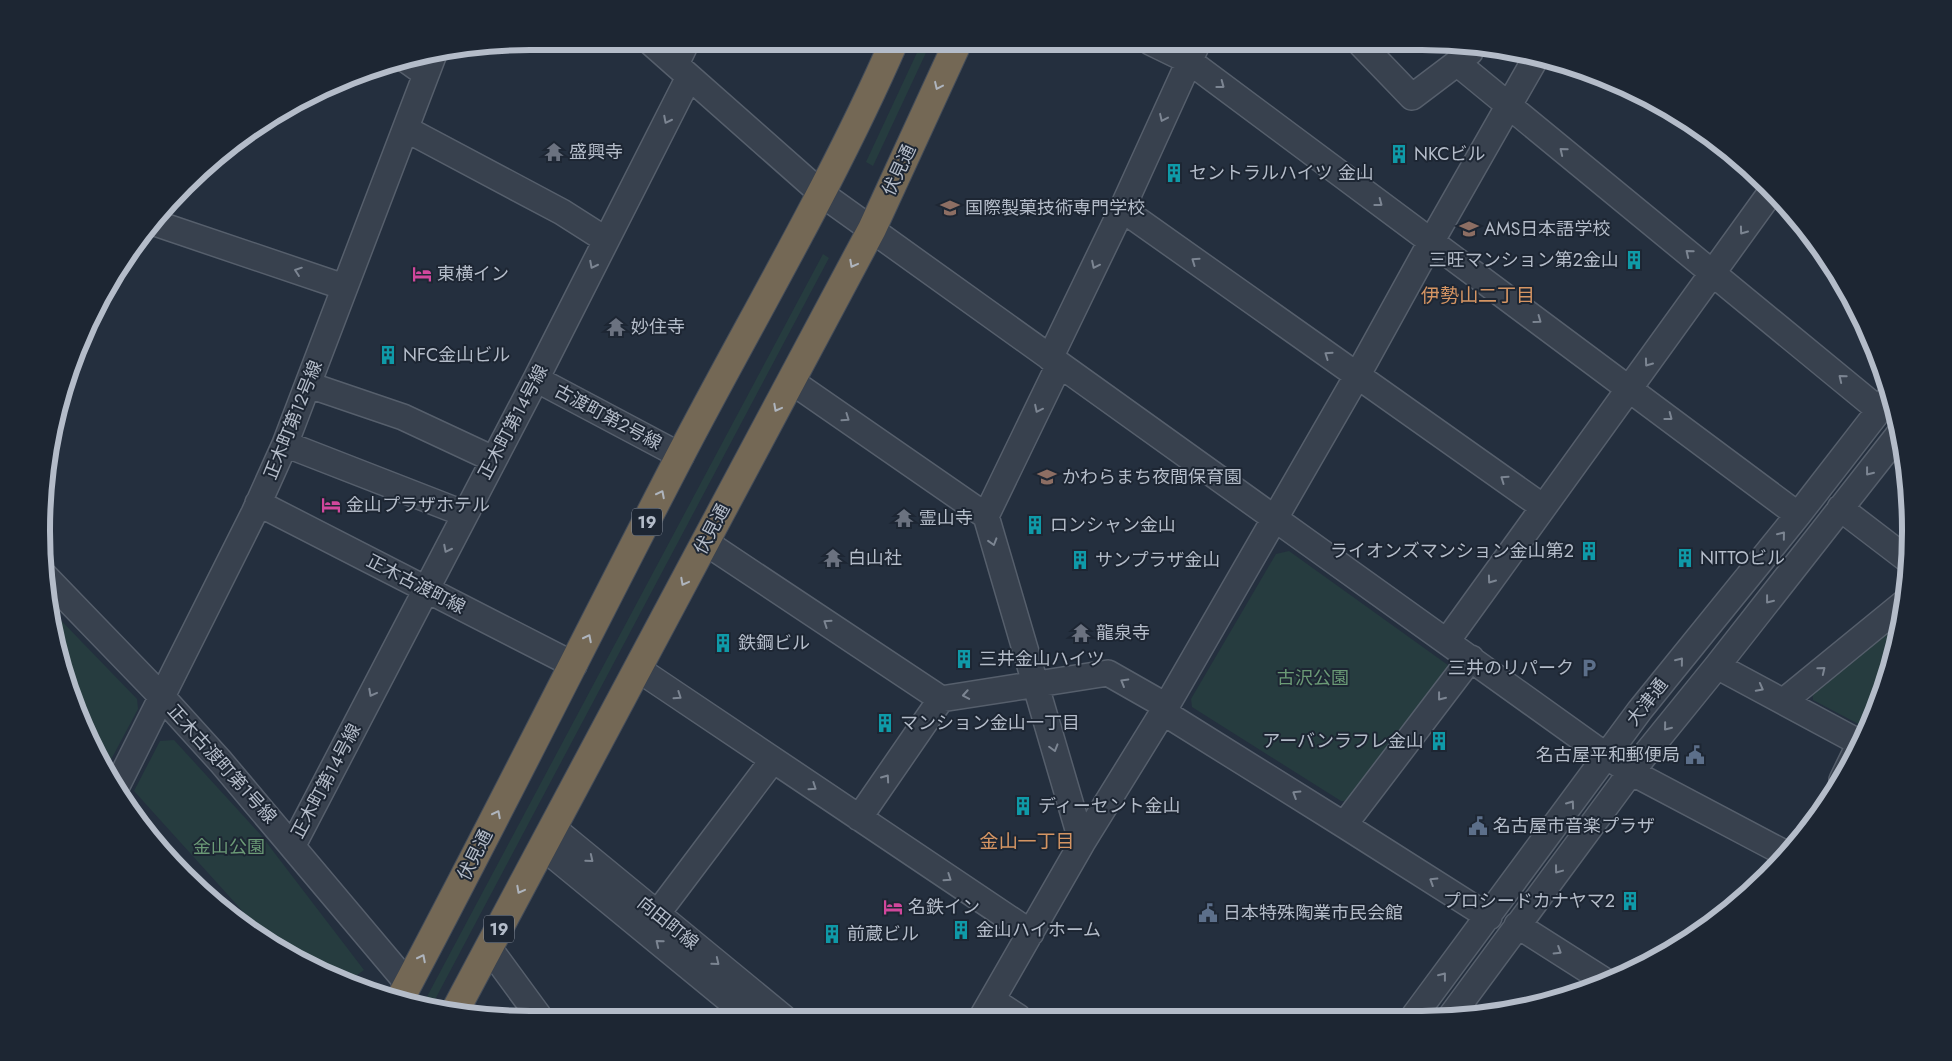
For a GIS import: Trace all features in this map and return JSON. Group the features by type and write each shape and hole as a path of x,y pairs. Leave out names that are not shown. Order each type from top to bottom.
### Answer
{"highway":[{"name":"伏見通","path":"404,993 681,456 822,194 890,50"},
{"name":"伏見通","path":"458,1005 872,229 954,50"}],"street":[{"path":"659,50 822,194 1606,756 1631,772 1780,851"},
{"name":"正木町第14号線","path":"293,845 536,379 606,240 683,71 686,50"},
{"path":"1367,50 1412,97 1460,54 1509,106 1713,273 1885,402"},
{"path":"986,516 1194,51 1431,242 1630,388 1798,515"},
{"name":"正木町第12号線","path":"120,781 163,698 285,444 431,60"},
{"path":"987,1009 1082,843 1164,709 1357,376 1533,63"},
{"path":"413,64 426,74"},
{"path":"406,129 562,212 606,240"},
{"path":"1447,641 1767,197"},
{"path":"1122,209 1543,507"},
{"path":"160,225 344,287"},
{"name":"古渡町第2号線","path":"536,379 681,456"},
{"path":"791,380 986,516 1082,843"},
{"path":"309,385 403,417 493,459"},
{"name":"大津通","path":"1418,1011 1640,710 1798,515 1885,402"},
{"name":"大津通","path":"1456,1010 1631,772 1717,666 1894,441"},
{"path":"285,444 465,514"},
{"name":"正木古渡町線","path":"258,503 574,666"},
{"path":"1840,508 1901,555"},
{"path":"705,542 941,699 1108,673 1489,917"},
{"name":"正木古渡町第1号線","path":"53,586 163,698 293,845 404,993"},
{"path":"1784,701 1895,610"},
{"path":"1344,824 1471,658"},
{"path":"1717,666 1854,739"},
{"path":"638,669 1031,933"},
{"path":"858,818 941,699"},
{"path":"657,914 773,760"},
{"name":"向田町線","path":"548,838 657,914 775,1011"},
{"name":"向田町線","path":"548,838 738,1011"},
{"path":"1517,925 1598,977"},
{"path":"489,948 535,1011"}],"green space":[{"path":"918,50 927,50 873,166 866,162"},
{"path":"823,254 829,258 434,1001 426,999"},
{"name":"古沢公園","path":"1289,551 1452,668 1350,802 1341,801 1192,707 1191,699 1276,554"},
{"path":"58,617 137,699 138,709 110,762 76,685 66,655"},
{"path":"1894,621 1886,655 1860,725 1813,700 1812,687"},
{"name":"金山公園","path":"174,740 260,834 364,970 355,977 347,974 290,947 253,922 134,791 160,741"}],"place":[{"name":"盛興寺","path":"554,152"},
{"name":"NKCビル","path":"1399,154"},
{"name":"セントラルハイツ 金山","path":"1174,173"},
{"name":"国際製菓技術専門学校","path":"950,208"},
{"name":"AMS日本語学校","path":"1469,229"},
{"name":"三旺マンション第2金山","path":"1634,260"},
{"name":"東横イン","path":"422,274"},
{"name":"妙住寺","path":"616,327"},
{"name":"NFC金山ビル","path":"388,355"},
{"name":"かわらまち夜間保育園","path":"1047,477"},
{"name":"金山プラザホテル","path":"331,505"},
{"name":"霊山寺","path":"904,518"},
{"name":"ロンシャン金山","path":"1035,525"},
{"name":"ライオンズマンション金山第2","path":"1589,551"},
{"name":"白山社","path":"833,558"},
{"name":"NITTOビル","path":"1685,558"},
{"name":"サンプラザ金山","path":"1080,560"},
{"name":"龍泉寺","path":"1081,633"},
{"name":"鉄鋼ビル","path":"723,643"},
{"name":"三井金山ハイツ","path":"964,659"},
{"name":"三井のリパーク","path":"1589,668"},
{"name":"マンション金山一丁目","path":"885,723"},
{"name":"アーバンラフレ金山","path":"1439,741"},
{"name":"名古屋平和郵便局","path":"1695,755"},
{"name":"ディーセント金山","path":"1023,806"},
{"name":"名古屋市音楽プラザ","path":"1478,826"},
{"name":"プロシードカナヤマ2","path":"1630,901"},
{"name":"名鉄イン","path":"893,907"},
{"name":"日本特殊陶業市民会館","path":"1208,913"},
{"name":"金山ハイホーム","path":"961,930"},
{"name":"前蔵ビル","path":"832,934"}],"district":[{"name":"伊勢山二丁目","path":"1478,295"},
{"name":"金山一丁目","path":"1027,841"}]}
